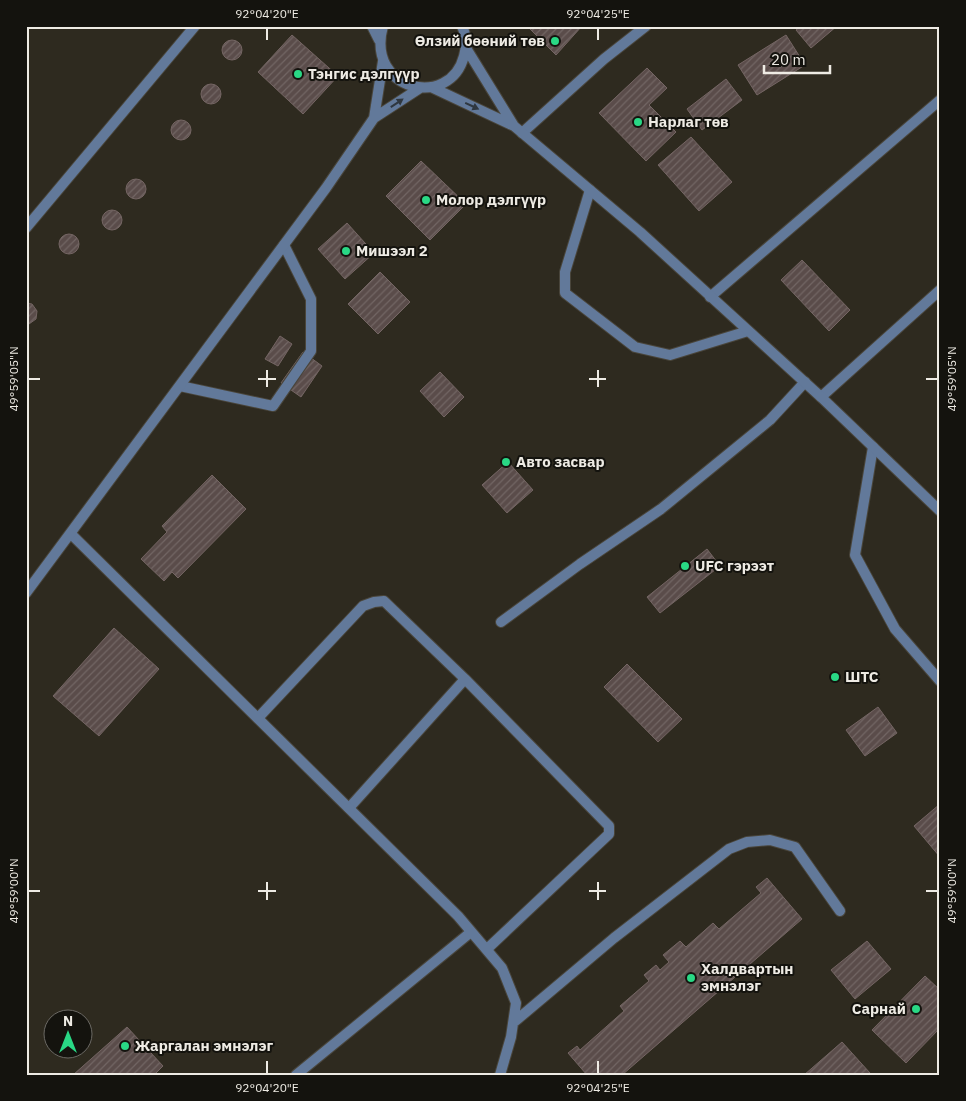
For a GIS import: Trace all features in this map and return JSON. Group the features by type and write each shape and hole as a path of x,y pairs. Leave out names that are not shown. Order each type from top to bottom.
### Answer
{"street":[{"path":"26,228 196,26"},
{"path":"372,26 379,40"},
{"path":"382,26 379,40 379,51 382,61 397,79 408,85 420,88 431,87 444,82 455,73 463,61 466,48 464,28"},
{"path":"522,133 604,59 646,26"},
{"path":"466,48 514,126"},
{"path":"374,118 382,61"},
{"path":"431,87 514,126 640,232 805,382 940,511"},
{"path":"26,593 284,246 374,118 420,88"},
{"path":"710,297 940,100"},
{"path":"590,190 564,272 564,293 635,346 670,355 748,331"},
{"path":"180,386 273,406 311,351 311,299 284,246"},
{"path":"821,397 940,290"},
{"path":"500,622 661,508 770,420 805,382"},
{"path":"873,447 854,555 896,629 940,681"},
{"path":"71,534 458,916 487,949 502,968 516,1003 511,1036 500,1075"},
{"path":"258,718 363,606 374,602 384,601 465,679 609,826 610,830 609,834 487,949"},
{"path":"349,808 465,679"},
{"path":"513,1023 614,938 729,850 748,842 770,840 795,847 840,911"},
{"path":"296,1075 471,932"}],"building":[{"name":"Өлзий бөөний төв","path":"527,26 582,26 556,55"},
{"path":"801,26 837,26 811,48 796,30"},
{"name":"Тэнгис дэлгүүр","path":"292,35 338,76 303,114 258,72"},
{"path":"786,35 805,65 757,95 738,65"},
{"path":"228,40 236,40 242,46 242,54 236,60 228,60 222,54 222,46"},
{"name":"Нарлаг төв","path":"647,68 667,88 649,105 676,132 646,161 599,113"},
{"path":"726,79 742,100 702,130 687,109"},
{"path":"207,84 215,84 221,90 221,98 215,104 207,104 201,98 201,90"},
{"path":"177,120 185,120 191,126 191,134 185,140 177,140 171,134 171,126"},
{"path":"691,137 732,182 699,211 658,165"},
{"name":"Молор дэлгүүр","path":"421,161 466,204 430,240 386,196"},
{"path":"132,179 140,179 146,185 146,193 140,199 132,199 126,193 126,185"},
{"path":"108,210 116,210 122,216 122,224 116,230 108,230 102,224 102,216"},
{"name":"Мишээл 2","path":"347,223 374,253 345,279 318,249"},
{"path":"65,234 73,234 79,240 79,248 73,254 65,254 59,248 59,240"},
{"path":"802,260 850,310 829,331 781,280"},
{"path":"380,272 410,302 378,334 348,304"},
{"path":"26,303 32,304 37,311 36,319 29,324 26,324"},
{"path":"280,336 292,344 278,366 265,359"},
{"path":"303,352 322,366 301,397 281,383"},
{"path":"440,372 464,397 444,417 420,391"},
{"path":"508,462 533,490 507,513 482,485"},
{"path":"212,475 246,509 178,578 172,572 164,581 141,559 167,532 162,526"},
{"path":"707,549 720,566 660,613 647,597"},
{"path":"114,628 159,669 99,736 53,696"},
{"path":"627,664 682,719 658,742 604,687"},
{"path":"878,707 897,733 865,756 846,730"},
{"path":"940,804 940,857 914,826"},
{"name":"Халдвартын эмнэлэг","path":"767,878 802,919 622,1075 587,1075 568,1053 577,1046 580,1050 624,1011 620,1006 649,981 644,975 656,965 660,970 669,962 663,955 680,941 686,947 713,923 719,929 761,893 756,887"},
{"path":"867,941 891,969 855,999 831,970"},
{"name":"Сарнай","path":"925,976 940,990 940,1028 906,1063 872,1030"},
{"name":"Жаргалан эмнэлэг","path":"127,1027 163,1066 154,1075 73,1075"},
{"path":"842,1042 870,1073 868,1075 804,1075"}],"place":[{"name":"Өлзий бөөний төв","path":"555,41"},
{"name":"Тэнгис дэлгүүр","path":"298,74"},
{"name":"Нарлаг төв","path":"638,122"},
{"name":"Молор дэлгүүр","path":"426,200"},
{"name":"Мишээл 2","path":"346,251"},
{"name":"Авто засвар","path":"506,462"},
{"name":"UFC гэрээт","path":"685,566"},
{"name":"ШТС","path":"835,677"},
{"name":"Халдвартын эмнэлэг","path":"691,978"},
{"name":"Сарнай","path":"916,1009"},
{"name":"Жаргалан эмнэлэг","path":"125,1046"}]}
